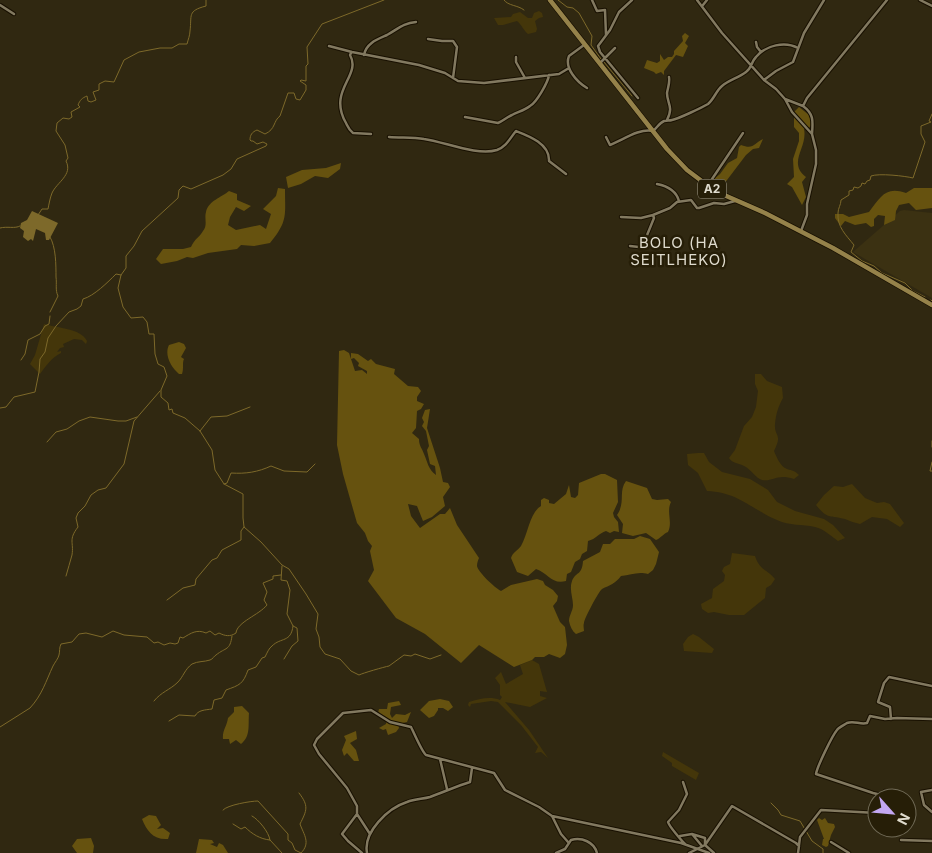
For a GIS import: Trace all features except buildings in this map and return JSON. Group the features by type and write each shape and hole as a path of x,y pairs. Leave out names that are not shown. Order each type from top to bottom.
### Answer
{"main road":[{"name":"A2","path":"550,0 653,131 687,170 707,186 801,231 932,305"}],"street":[{"path":"592,0 597,10 605,10 606,35"},
{"path":"632,0 618,12 598,46 605,59 638,98"},
{"path":"697,0 718,28 744,55 752,67 785,99 792,112 812,134"},
{"path":"702,6 707,0"},
{"path":"764,80 793,62 804,33 824,0"},
{"path":"803,106 828,71 887,0"},
{"path":"920,0 932,6"},
{"path":"0,5 14,14"},
{"path":"364,55 364,50 372,42 389,34 400,25 416,22"},
{"path":"428,39 453,41 457,47 453,78"},
{"path":"756,42 762,52"},
{"path":"606,137 610,145 637,133 653,131 659,124 667,120 676,119 706,105 714,93 724,84 741,76 752,67 754,58 762,52 785,44 792,44 798,48"},
{"path":"584,45 569,56 567,60 574,77 587,88"},
{"path":"329,46 364,55 419,65 445,73 458,80 484,83 559,74 569,68"},
{"path":"599,64 615,48"},
{"path":"352,52 350,55 354,61 353,68 340,96 342,116 353,133 371,134"},
{"path":"516,57 516,62 525,78"},
{"path":"466,117 498,123 502,122 511,115 530,106 541,92 550,75"},
{"path":"667,120 670,113 667,93 670,84 669,77"},
{"path":"785,99 803,106 810,111 813,117 812,134 816,150 816,164 809,194 807,215 801,231"},
{"path":"389,137 425,139 460,146 473,151 483,151 497,150 507,144 516,131 529,136 544,147 550,157 549,160 566,174"},
{"path":"707,186 744,132"},
{"path":"657,184 669,188 678,196 679,201"},
{"path":"621,217 641,218 653,215 670,208 679,201 691,200 699,208 736,200"},
{"path":"630,246 639,247 643,245 654,218 653,215"},
{"path":"891,719 890,707 878,702 884,683 890,677 932,686"},
{"path":"370,834 357,814 357,806 347,788 319,754 314,745 317,739 342,713 371,710 390,722 411,727 424,754 494,773 505,790 539,807 552,816 616,828 686,845 709,853"},
{"path":"867,791 816,774 836,730 853,722 867,723 870,716 885,719 932,719"},
{"path":"440,759 447,789"},
{"path":"367,853 365,842 392,808 409,801 427,798 470,782 472,768"},
{"path":"683,782 687,794 679,810 668,822 670,828 680,836 686,845"},
{"path":"932,790 920,792 924,805 932,812"},
{"path":"688,853 703,846 732,806 792,840 799,846"},
{"path":"798,853 800,837 821,810 867,812"},
{"path":"357,814 342,834 348,841 359,848 362,853"},
{"path":"552,816 561,834 568,842"},
{"path":"680,836 692,834 705,838 703,846"},
{"path":"692,834 703,846 714,853"},
{"path":"556,853 565,849 568,842 574,838 593,844 597,853"},
{"path":"902,840 932,841"},
{"path":"831,842 849,853"},
{"path":"688,853 690,847"}],"shaded area":[{"path":"539,11 543,17 535,21 536,32 528,34 517,21 498,25 494,18 511,17 513,14 520,12 528,18 532,18 534,13"},
{"path":"685,33 689,36 685,43 688,46 683,57 676,55 664,71 664,75 661,72 656,74 644,68 647,60 657,63 660,61 660,54 664,60 672,57 674,51 683,41 682,36"},
{"path":"799,107 809,115 812,124 809,128 804,129 798,160 798,166 806,177 802,182 806,197 802,205 792,187 787,184 794,177 793,159 799,141 799,133 794,127 794,112"},
{"path":"763,139 759,148 753,149 746,155 724,184 720,185 714,182 714,179 728,163 737,158 741,145 749,147"},
{"path":"341,163 340,169 328,178 315,176 301,184 288,188 286,177 302,170 326,168"},
{"path":"278,188 285,189 284,218 280,229 270,243 254,246 241,245 237,249 208,253 193,258 187,257 161,264 156,259 163,249 191,247 204,229 209,205 229,191 237,194 237,200 251,206 244,211 236,207 228,225 236,230 260,225 266,229 271,214 263,209 276,196"},
{"path":"914,188 932,188 932,208 916,210 909,203 899,205 895,220 884,225 885,216 878,215 874,219 874,226 871,227 866,223 855,225 845,221 841,226 835,218 835,214 843,214 849,217 869,212 884,194 893,191 906,193"},
{"path":"32,211 58,223 49,240 46,240 45,233 36,229 33,241 31,239 28,241 23,237 24,231 20,228 21,223 27,220"},
{"path":"900,211 932,213 932,298 853,252"},
{"path":"44,324 74,331 87,341 86,344 82,340 74,339 63,344 64,347 60,348 57,352 61,351 61,353 40,374 30,364 35,355"},
{"path":"179,342 184,344 186,348 181,357 184,359 182,374 179,374 173,368 167,353 169,345"},
{"path":"344,350 349,353 351,359 351,353 358,354 368,361 371,359 376,364 395,369 394,374 408,386 418,387 421,391 417,401 424,404 417,411 416,428 412,433 419,439 428,466 436,475 435,466 430,464 426,431 422,426 425,410 430,409 427,428 443,482 448,483 450,487 443,497 445,506 432,517 423,521 417,506 408,504 411,516 420,528 440,514 445,514 450,508 457,525 479,558 478,569 495,587 501,591 511,585 537,579 543,581 545,585 553,590 558,596 553,606 560,622 565,627 567,645 565,654 560,658 549,654 544,657 535,657 514,667 479,645 461,663 425,634 396,618 368,581 374,570 370,551 372,546 357,523 337,445 339,351","holes":["354,358 359,363 358,366 367,371 367,374 362,370 355,371 351,359"]},
{"path":"755,374 761,374 767,381 782,387 783,398 775,424 778,441 774,451 782,466 795,471 799,475 794,479 779,477 762,480 746,467 729,458 735,450 744,426 752,417 756,407 758,391 755,384"},
{"path":"704,453 709,462 722,472 750,479 768,490 777,502 795,511 824,519 833,525 845,538 838,541 818,528 782,522 727,494 707,491 698,473 688,465 687,454"},
{"path":"601,474 617,480 618,502 613,513 618,522 619,532 614,531 610,533 606,531 588,541 587,551 575,562 571,572 567,574 566,581 554,580 536,569 528,576 517,572 511,558 521,546 534,513 541,506 541,500 544,498 549,500 549,503 554,504 566,494 569,485 571,497 575,498 578,495 579,483"},
{"path":"626,481 647,488 652,499 668,499 671,502 668,532 658,539 656,540 646,533 633,536 622,533 623,524 617,515 621,506 622,489"},
{"path":"852,484 865,498 877,503 884,502 890,504 904,523 900,527 887,519 872,517 860,524 826,515 816,505 834,486 843,487"},
{"path":"640,536 650,539 659,552 653,570 648,574 638,573 621,576 614,583 602,589 586,616 584,631 576,634 571,628 569,621 573,605 571,584 580,571 583,561 600,552 603,544 610,544 615,539 634,539"},
{"path":"732,553 755,556 761,567 775,579 766,588 765,598 744,615 708,613 702,609 701,604 712,598 713,589 724,581 725,575 722,571 724,567 730,564"},
{"path":"693,634 714,649 712,653 684,651 683,644"},
{"path":"532,660 539,664 547,692 540,691 540,696 547,698 530,707 505,702 529,730 548,758 541,752 535,753 538,747 521,725 498,702 491,701 471,704 470,707 468,705 469,702 484,698 500,700 502,697 500,695 500,685 495,678 501,672 506,684 523,674 520,665"},
{"path":"440,699 449,701 453,707 448,711 438,708 434,716 429,718 420,710 429,701"},
{"path":"399,701 401,705 391,707 390,714 392,718 396,714 405,715 411,712 407,722 398,724 399,728 396,732 388,735 386,729 379,728 386,724 387,718 378,713 379,709 387,709 388,703"},
{"path":"242,706 249,713 248,734 241,744 236,740 230,744 229,739 223,739 228,718 234,712 234,707"},
{"path":"356,731 357,739 350,743 356,750 359,761 354,761 347,753 344,756 342,750 346,740 344,736"},
{"path":"663,752 699,773 696,780 672,766 672,763 662,756"},
{"path":"149,815 156,816 161,825 157,829 163,828 170,833 168,839 158,838 148,831 142,819"},
{"path":"819,818 822,820 825,818 828,823 834,824 835,827 826,847 822,845 824,839 817,820"},
{"path":"91,838 94,846 93,853 77,853 72,846 77,839"},
{"path":"199,839 212,840 214,843 210,844 217,847 219,843 223,845 228,853 196,853"}],"waterway":[{"path":"38,215 42,209 48,209 52,193 64,178 68,166 65,145 56,131 57,123 63,118 69,119 72,117 71,112 80,107 78,105 80,100 87,96 88,101 96,100 93,92 99,90 99,84 105,81 114,82 124,60 139,52 187,44 192,14 206,6 206,0"},
{"path":"384,0 322,24 307,47 306,81 300,81 306,85 306,90 300,100 296,99 294,93 288,93 280,116 271,130 265,134 257,130 251,135 251,141 257,144 263,142 267,144 266,146 237,159 231,169 223,175 191,189 183,186 179,190 178,198 142,231 126,256 126,268 121,275 118,288 123,307 131,318 143,317 147,322 149,334 154,334 155,354 158,364 164,367 167,376 161,390 161,397 168,403 169,410 172,409 173,413 185,418 200,431 212,450 215,470 224,484 243,494 244,527 282,565 289,569 306,594 318,614 316,629 320,647 325,654 340,659 351,671 359,675 389,666 404,655 411,656 415,654 430,659 441,655"},
{"path":"504,0 524,10"},
{"path":"558,0 579,13 592,36 591,45 601,59"},
{"path":"604,62 632,96"},
{"path":"925,297 913,291 905,283 882,273 874,266 862,261 851,252 854,245 841,227 838,213 841,200 849,195 849,191 853,190 854,187 858,188 862,183 865,184 870,180 871,176 886,175 913,178 925,142 921,134 921,126 931,122 929,121 932,114"},
{"path":"0,228 20,226"},
{"path":"50,237 55,251 56,289 58,296 50,312"},
{"path":"0,408 6,407 14,397 35,392 40,359 45,352 48,338 56,326 69,312 81,306 83,299 96,292 116,274 121,275"},
{"path":"21,360 25,354 28,340 40,334 45,326 49,324 50,316"},
{"path":"66,576 72,555 72,538 78,527 76,518 78,513 85,506 91,495 98,490 106,488 124,464 134,421 160,391"},
{"path":"200,431 211,417 227,416 250,407"},
{"path":"47,442 56,432 67,429 79,421 90,417 118,421 126,421 137,417"},
{"path":"932,441 932,447"},
{"path":"932,462 930,471 932,471"},
{"path":"224,484 227,483 231,473 252,472 271,466 284,471 307,472 315,464"},
{"path":"167,600 183,588 195,585 196,579 212,560 217,558 222,550 241,540 241,531 244,527"},
{"path":"282,566 281,580 287,581 290,590 287,614 293,626 297,628 298,641 292,646 284,659"},
{"path":"0,727 30,708 41,693 58,658 61,644 72,642 79,634 86,633 102,637 113,631 124,635 147,637 154,643 158,642 164,645 178,643 180,637 183,638 197,632 206,633 210,631 215,635 219,633 232,635 236,633 240,625 267,605 264,600 267,592 263,583 273,579 273,576 281,575"},
{"path":"169,721 179,715 195,716 200,711 212,709 214,700 222,698 226,690 240,683 248,670 256,667 275,643 290,635 293,626"},
{"path":"154,701 178,682 192,664 211,660 215,655 227,648 232,636"},
{"path":"299,793 306,805 300,824 305,835 306,846 301,853"},
{"path":"223,810 234,805 258,801 288,834 288,840 292,843 295,850 301,853"},
{"path":"771,803 781,815 800,821 812,841 823,849 823,853"},
{"path":"252,816 263,826 270,840"},
{"path":"233,824 241,829 245,827 256,836 270,840 282,853"}],"district":[{"name":"BOLO (HA SEITLHEKO)","path":"679,252"}]}
